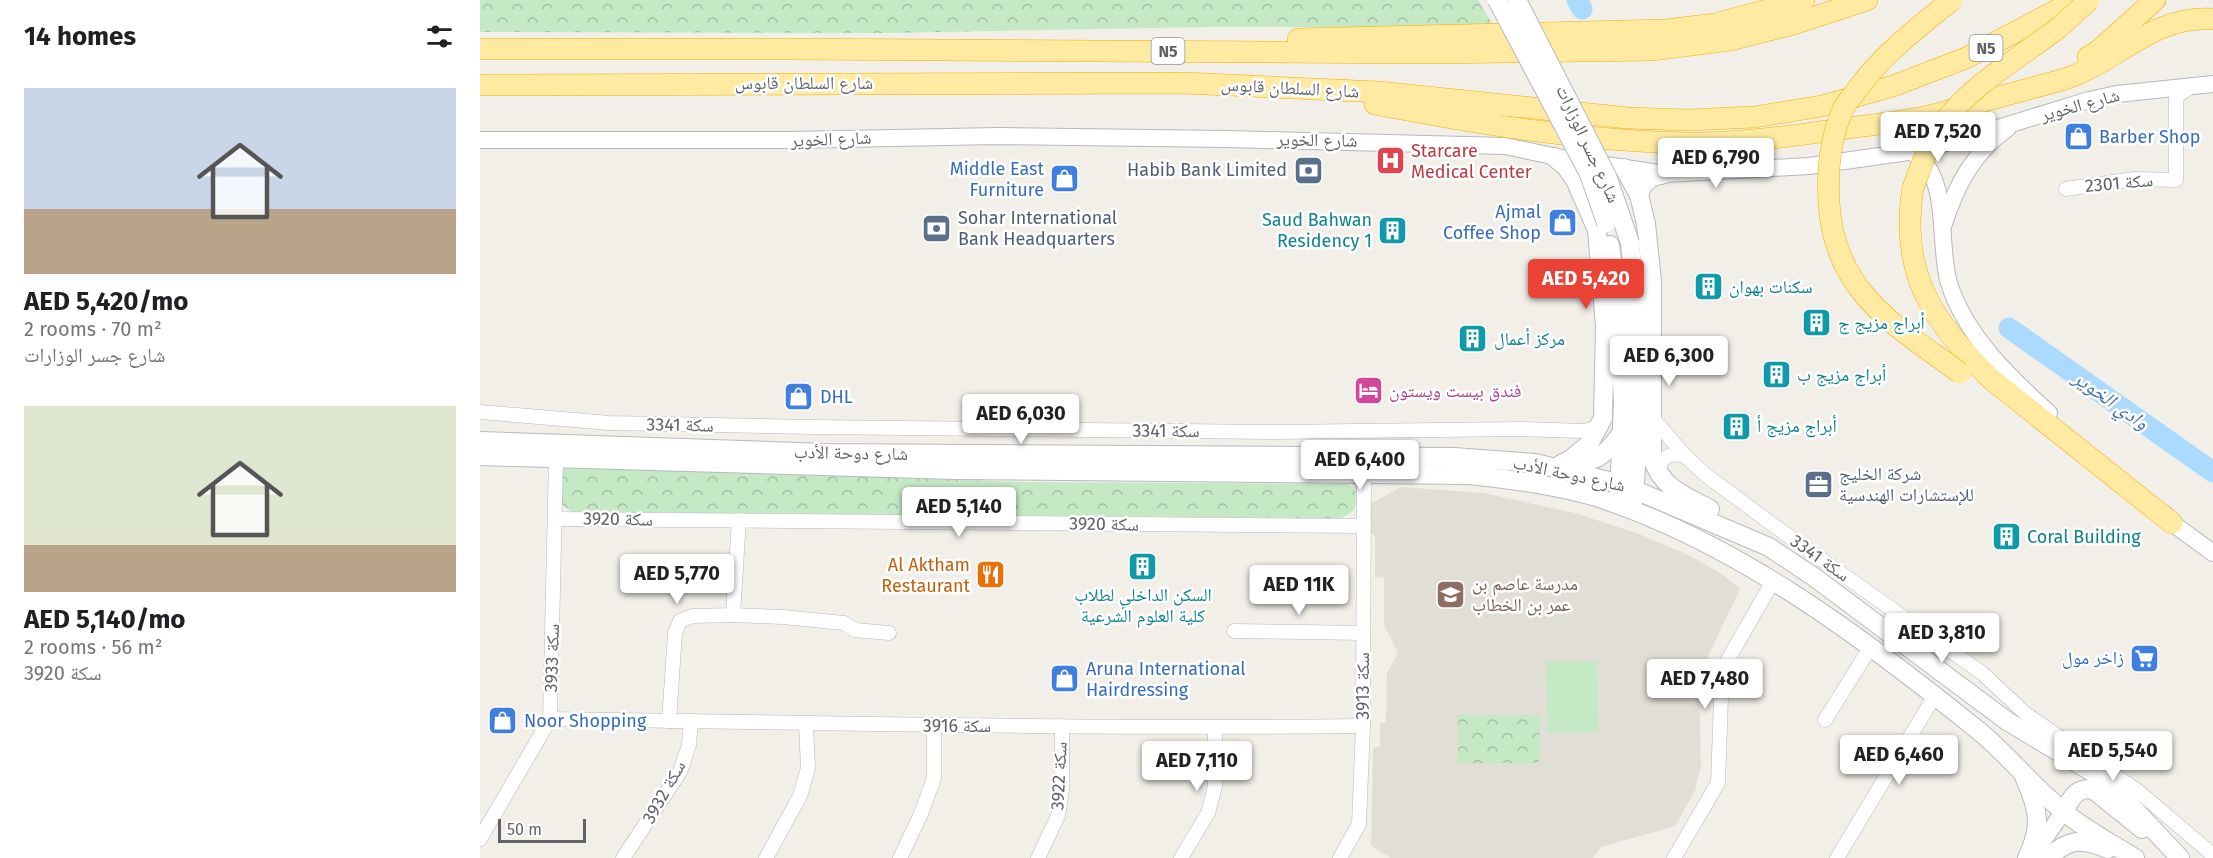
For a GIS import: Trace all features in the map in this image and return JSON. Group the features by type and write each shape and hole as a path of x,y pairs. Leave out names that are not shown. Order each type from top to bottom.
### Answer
{"highway":[{"path":"1195,51 1234,43 1278,39 1666,30 1715,24 1804,0"},
{"path":"1952,0 1920,25 1875,66 1844,108 1830,157 1828,185 1834,242 1847,273 1863,294 1886,317 2101,478 2172,522"},
{"name":"شارع السلطان قابوس","path":"480,85 1184,83 1379,92 1628,118 1688,120 1754,117 1822,106 1893,86 1966,58 2076,0"},
{"path":"2089,0 2060,27 1965,97 1946,120 1925,153 1913,188 1910,206 1911,248 1917,275 1928,304 1964,354 1991,380 2172,522"},
{"path":"2098,51 2116,17 2135,0"},
{"path":"2041,85 2098,51 2155,0"},
{"name":"شارع السلطان قابوس","path":"480,50 805,49 1432,53 1651,50 1730,40 1859,4"},
{"path":"1325,89 1373,104 1427,114 1635,141 1696,143 1775,138 1930,116 2071,77 2100,64 2144,35 2171,23 2196,18 2213,19"}],"main road":[{"name":"شارع جسر الوزارات","path":"1497,0 1589,174 1618,302 1628,486"},
{"name":"شارع جسر الوزارات","path":"1517,0 1607,176 1630,243 1634,293 1638,435 1625,508"},
{"path":"1554,157 1566,167 1575,180 1601,226"},
{"path":"1624,168 1639,195 1646,224 1652,280 1652,458 1657,473 1665,483 1738,523 1769,547"},
{"path":"1639,195 1643,184 1652,177 1665,174"},
{"path":"1569,459 1589,444 1603,418 1605,326 1601,226 1598,218 1615,211 1629,212 1646,224"},
{"path":"1534,463 1569,459 1583,463 1593,460 1612,446 1624,430"},
{"name":"شارع دوحة الأدب","path":"480,441 825,453 1454,458 1534,463 1628,486 1769,547 1814,577 2007,721 2092,772 2117,791 2174,852"},
{"name":"شارع دوحة الأدب","path":"480,456 956,471 1471,475 1514,480 1577,492 1625,508 1715,548 1773,581 1870,648 1974,727 2063,812 2135,858"},
{"path":"2020,770 2035,802 2038,817 2034,844 2029,858"},
{"path":"2063,812 2073,795 2087,788 2095,791 2174,852"},
{"path":"2118,811 2094,798 2088,798 2081,805 2085,816 2126,844 2135,858"},
{"path":"2048,858 2062,845 2091,842 2135,858"}],"street":[{"name":"شارع الخوير","path":"480,140 778,140 998,136 1505,146 1554,157 1665,174 1774,169 1908,152 1959,140 2089,100 2117,94 2213,84"},
{"name":"سكة 2301","path":"2066,189 2134,179 2176,180 2176,97 2194,85"},
{"path":"1943,228 1952,196 1979,153 2016,122"},
{"path":"1908,152 1924,162 1936,184 1943,228 1944,263 1956,302 1972,329 1992,355 2030,396 2145,492 2172,522 2213,553"},
{"name":"سكة 3341","path":"480,412 609,423 777,427 1274,432 1520,429 1584,431 1599,427"},
{"name":"سكة 3341","path":"1651,416 1685,456 1715,482 1982,674 2026,714 2139,792 2213,855"},
{"path":"1565,430 1572,436 1576,445 1569,459"},
{"path":"1657,473 1660,461 1667,455 1676,453 1685,456"},
{"name":"سكة 3933","path":"480,839 550,719 556,459"},
{"name":"سكة 3913","path":"1340,858 1359,824 1363,726 1364,473"},
{"name":"سكة 3920","path":"555,519 1364,526"},
{"path":"734,615 739,520"},
{"path":"1674,858 1718,783 1722,670 1773,581"},
{"path":"669,721 675,633 680,621 692,616 783,616 843,623 855,630 890,633"},
{"path":"1234,632 1364,633"},
{"path":"1825,720 1870,648"},
{"path":"1965,690 1982,674"},
{"path":"1837,858 1934,697"},
{"name":"سكة 3916","path":"550,719 934,726 1215,728 1363,726"},
{"name":"سكة 3932","path":"623,858 680,772 689,745 691,721"},
{"path":"766,858 800,796 808,768 806,724"},
{"path":"900,858 921,814 934,778 934,726"},
{"name":"سكة 3922","path":"1038,858 1058,816 1062,790 1062,726"},
{"path":"1181,858 1208,813 1215,786 1215,728"},
{"path":"2029,858 2063,812"}],"shaded area":[{"path":"1401,487 1483,493 1575,513 1639,534 1690,556 1722,574 1740,589 1704,665 1699,683 1701,765 1695,791 1675,826 1601,847 1593,858 1391,858 1371,846 1373,748 1380,746 1380,723 1386,722 1387,673 1398,653 1384,625 1384,577 1375,578 1375,536 1370,532 1370,504"}],"green space":[{"path":"480,0 1478,0 1494,27 1207,27 885,33 480,32"},
{"path":"567,465 1019,482 1348,484 1356,492 1356,498 1352,511 1341,518 572,512 561,504 562,470"},
{"path":"1597,661 1598,732 1547,733 1546,662"},
{"path":"1458,715 1540,715 1539,763 1458,763"}],"waterway":[{"name":"وادي الخوير","path":"1577,0 1582,9"},
{"name":"وادي الخوير","path":"2009,328 2213,472"}],"place":[{"name":"Barber Shop","path":"2078,137"},
{"name":"Starcare Medical Center","path":"1390,161"},
{"name":"Habib Bank Limited","path":"1308,170"},
{"name":"Middle East Furniture","path":"1065,179"},
{"name":"Ajmal Coffee Shop","path":"1562,222"},
{"name":"Sohar International Bank Headquarters","path":"937,228"},
{"name":"Saud Bahwan Residency 1","path":"1393,230"},
{"name":"سكنات بهوان","path":"1708,287"},
{"name":"أبراج مزيج ج","path":"1817,323"},
{"name":"مركز أعمال","path":"1473,339"},
{"name":"أبراج مزيج ب","path":"1776,375"},
{"name":"فندق بيست ويستون","path":"1368,391"},
{"name":"DHL","path":"799,397"},
{"name":"أبراج مزيج أ","path":"1736,426"},
{"name":"شركة الخليج للإستشارات الهندسية","path":"1818,484"},
{"name":"Coral Building","path":"2006,537"},
{"name":"السكن الداخلي لطلاب كلية العلوم الشرعية","path":"1143,566"},
{"name":"Al Aktham Restaurant","path":"991,575"},
{"name":"مدرسة عاصم بن عمر بن الخطاب","path":"1451,594"},
{"name":"زاخر مول","path":"2145,658"},
{"name":"Aruna International Hairdressing","path":"1065,679"},
{"name":"Noor Shopping","path":"503,721"}]}
